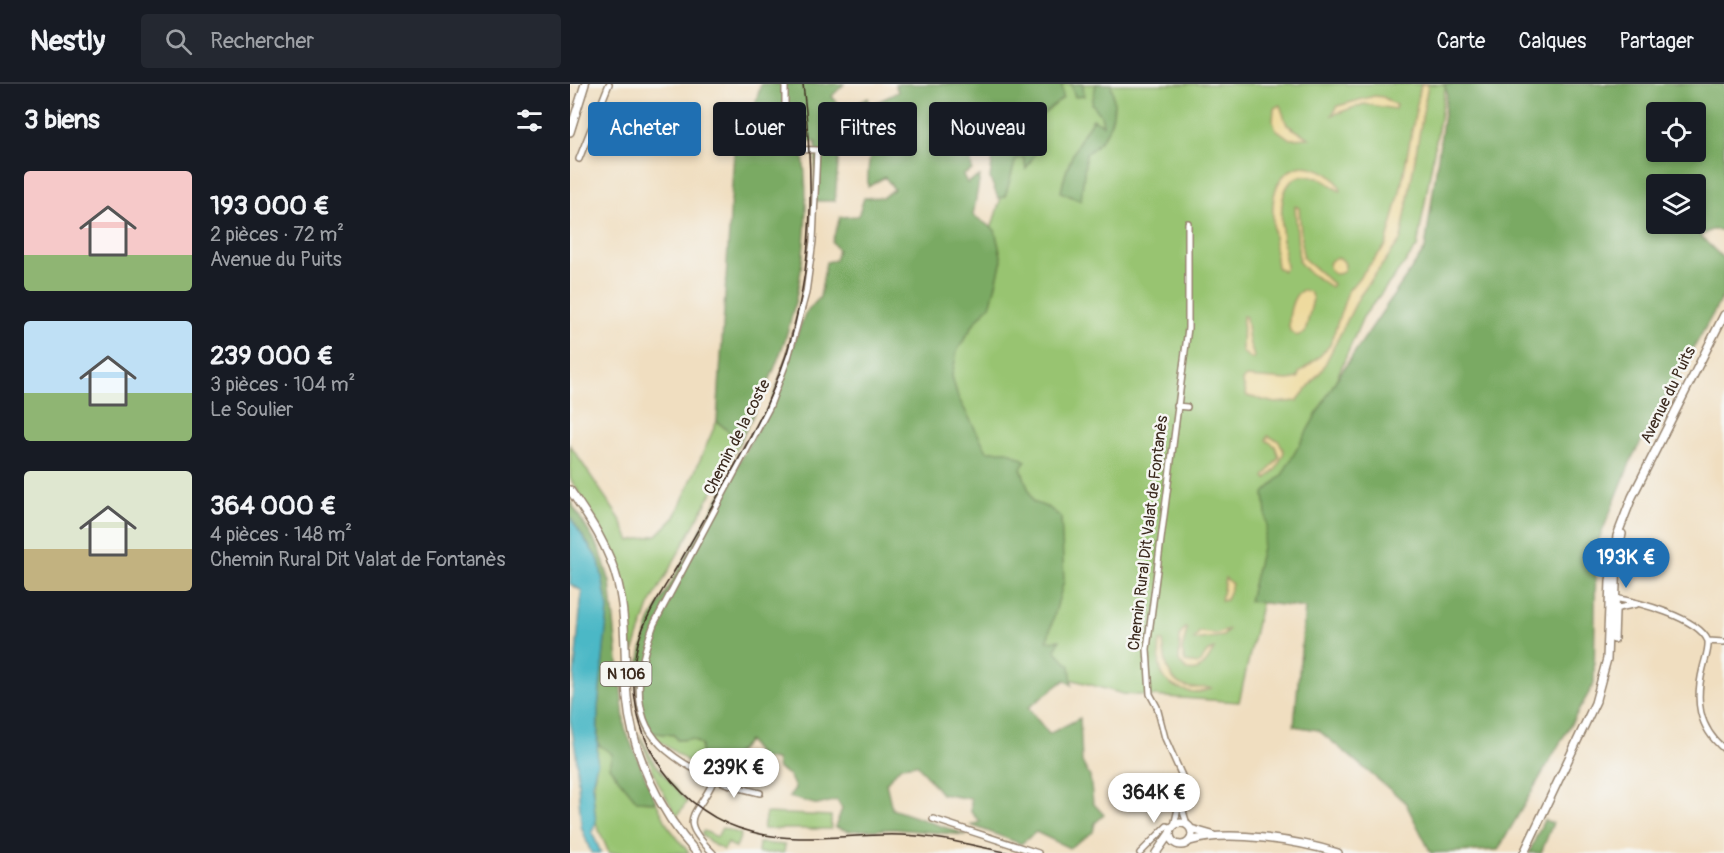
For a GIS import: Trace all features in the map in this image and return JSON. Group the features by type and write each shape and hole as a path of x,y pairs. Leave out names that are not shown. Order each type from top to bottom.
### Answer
{"main road":[{"path":"570,132 585,84"},
{"name":"Avenue du Puits","path":"1524,853 1595,703 1607,659 1612,610 1614,546 1624,516 1724,315"},
{"name":"N 106","path":"570,490 605,546 618,583 623,611 627,699 640,756 669,816 698,853"},
{"path":"1189,826 1190,841"},
{"path":"1157,853 1172,829 1189,826 1218,836 1294,842 1338,853"},
{"path":"1172,829 1176,844"},
{"path":"1157,853 1176,844 1184,845 1190,841 1218,836"}],"street":[{"path":"579,159 609,84"},
{"name":"Chemin de la coste","path":"714,780 674,754 646,725 642,704 641,667 654,624 769,408 800,323 813,242 817,150 794,150 785,139 785,84"},
{"name":"Chemin Rural Dit Valat de Fontanès","path":"1172,829 1180,800 1182,776 1150,694 1146,662 1149,623 1189,320 1188,223"},
{"name":"Chemin Rural Dit Valat de Fontanès","path":"1177,406 1186,407"},
{"path":"1612,598 1662,610 1698,629 1708,641 1724,642"},
{"path":"1612,610 1637,604"},
{"path":"1708,641 1699,684 1698,708 1707,730 1724,749"},
{"path":"713,853 694,834 692,822 695,810 714,780 760,793"},
{"name":"Chemin Rural Dit Valat de Fontanès","path":"1180,800 1189,826"},
{"path":"933,819 1038,853"},
{"path":"1140,853 1167,826 1172,829"}],"green space":[{"path":"761,84 844,84 832,96 836,102 818,102 818,156 839,156 835,201 815,201 816,142 806,141 806,102 756,102"},
{"path":"895,84 1062,84 1063,98 1047,111 1047,102 929,102 929,156 971,156 972,170 963,175 967,183 980,176 973,215 995,230 1002,260 991,304 975,322 957,351 952,376 958,397 987,451 1008,451 1026,461 1021,468 1033,502 1049,508 1061,517 1064,581 1047,641 1060,640 1055,650 1070,666 1072,685 1065,680 1028,708 1049,734 1080,718 1082,762 1090,777 1093,803 1104,815 1095,823 1093,832 1069,848 1036,832 1021,844 971,825 980,822 971,812 971,799 941,794 917,764 901,766 886,783 892,809 967,835 894,829 848,831 835,827 842,809 837,800 818,805 789,797 795,788 789,775 778,769 776,760 761,758 748,741 731,758 710,764 706,760 702,761 708,771 716,773 710,775 691,761 701,757 701,745 692,739 677,740 674,735 647,732 642,718 637,689 638,675 642,647 651,619 769,408 805,314 820,297 826,262 835,260 838,250 832,242 840,217 858,216 864,198 883,197 894,189 885,177 868,187 871,156 917,156 917,102 878,102 898,92"},
{"path":"1028,84 1446,84 1417,247 1363,317 1309,443 1279,525 1239,702 1123,694 1060,676 981,576 944,352 981,261 1012,156 1047,156 1047,102 1024,102"},
{"path":"1071,84 1083,84 1084,96 1075,97"},
{"path":"1096,84 1111,84 1113,114 1107,132 1086,154 1081,201 1061,192 1069,163 1093,119 1103,125 1101,115 1092,104"},
{"path":"1444,84 1724,84 1724,230 1711,230 1706,233 1706,174 1646,174 1646,234 1704,234 1700,236 1724,259 1724,294 1632,458 1596,547 1594,684 1498,850 1431,853 1405,802 1318,730 1294,726 1305,608 1249,601 1267,527 1264,493 1282,475 1336,380 1425,249 1447,93"},
{"path":"734,156 803,156 806,197 803,256 793,313 785,340 763,395 740,442 717,421"},
{"path":"993,156 1033,156 1026,169 1024,158 1016,159 1005,197 998,198 990,178"},
{"path":"717,421 740,442 649,606 632,655 626,595 616,556 570,478 570,445 620,519 630,541 657,535 675,517"},
{"path":"570,501 600,550 610,582 625,729 656,802 637,801 609,767 612,754 598,744 598,708 608,609 599,561 570,517"},
{"path":"647,732 674,735 677,740 692,739 701,745 701,757 692,761 710,775 715,773 708,771 701,761 748,741 714,780"},
{"path":"639,734 655,764 687,802 677,816 658,783"},
{"path":"598,744 612,754 637,801 656,802 668,826 689,853 609,853 596,823 593,795"},
{"path":"766,813 831,816 831,829 763,829"},
{"path":"1544,820 1553,823 1541,853 1529,853"},
{"path":"722,828 741,834 736,848 728,843 724,850 701,834 704,831 717,837"},
{"path":"759,843 785,845 784,853 758,853"}],"sand":[{"path":"1421,84 1428,84 1401,239 1359,297 1322,370 1297,401 1275,403 1247,396 1242,380 1246,377 1289,380 1298,378 1299,373 1319,357 1330,345 1348,291 1386,245 1400,192"},
{"path":"1374,96 1383,97 1396,105 1395,109 1364,104 1332,115 1338,106"},
{"path":"1280,105 1287,125 1309,138 1290,139 1276,129 1273,122 1274,108"},
{"path":"1303,166 1315,168 1331,176 1341,191 1318,178 1302,176 1291,182 1284,193 1282,208 1286,268 1283,271 1277,267 1273,232 1275,190 1281,179 1290,171"},
{"path":"1295,206 1299,208 1303,258 1333,284 1331,287 1307,271 1299,262"},
{"path":"1337,258 1343,260 1345,266 1343,272 1337,274 1331,272 1329,266 1331,260"},
{"path":"1303,290 1310,292 1313,299 1305,333 1296,336 1290,331 1290,314 1295,297"},
{"path":"1243,316 1246,317 1254,357 1252,359 1242,352"},
{"path":"1268,436 1279,441 1284,452 1276,469 1266,479 1264,477 1279,457 1275,446 1266,440"},
{"path":"1225,578 1232,584 1226,600 1221,601"},
{"path":"1185,628 1187,629 1182,650 1185,662 1199,664 1207,652 1214,649 1204,665 1197,670 1187,670 1179,662 1180,635"},
{"path":"1229,629 1223,636 1194,640 1199,632 1217,634"},
{"path":"1160,641 1163,641 1169,672 1178,683 1193,688 1211,688 1197,692 1182,690 1169,683 1160,667"}],"water":[{"path":"570,517 599,561 608,609 598,708 597,763 592,784 596,823 592,832 601,853 591,853 581,826 576,754 570,719 582,591 570,584"}],"railway":[{"path":"803,84 809,152 810,219 803,286 796,319 787,353 766,407 681,560 656,600 641,632 634,676 634,693 641,726 654,756 681,791 702,809 738,828 788,838 883,835 929,837 1010,853"}]}
